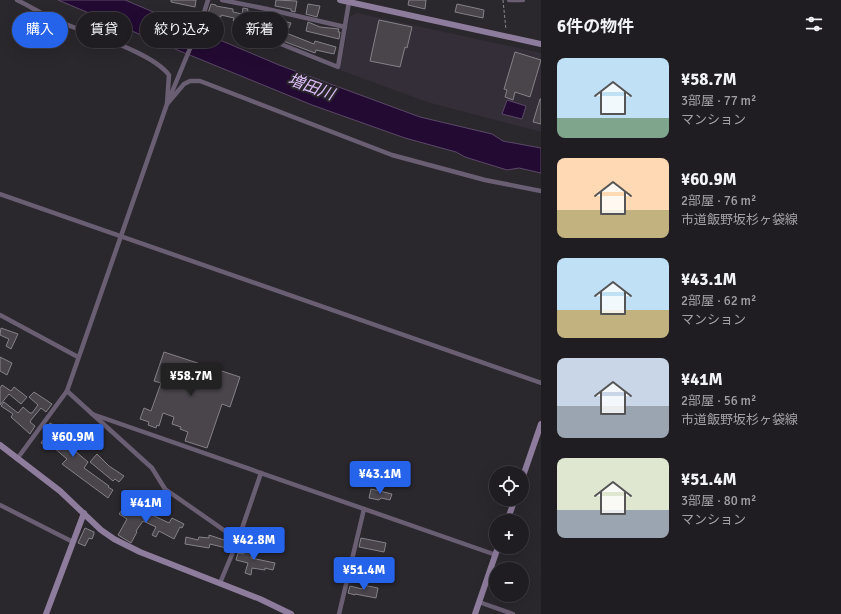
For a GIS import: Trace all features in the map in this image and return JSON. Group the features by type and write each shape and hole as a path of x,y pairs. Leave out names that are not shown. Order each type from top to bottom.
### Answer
{"street":[{"path":"17,0 58,21 128,49 149,59 165,70 169,75 167,104"},
{"path":"17,459 67,391 167,104 208,0"},
{"path":"222,0 345,27"},
{"path":"340,0 541,44"},
{"path":"508,0 522,0"},
{"path":"267,10 261,36 338,67 350,1"},
{"path":"167,104 184,84 190,81 200,81 392,155 485,180 541,192"},
{"path":"0,194 541,383"},
{"path":"0,315 78,357"},
{"path":"67,391 152,468 165,489 238,540"},
{"path":"92,414 496,555 476,614"},
{"path":"526,466 541,424"},
{"path":"0,445 60,491 101,530 125,546 260,599 291,614"},
{"path":"220,583 238,540 261,473"},
{"path":"0,505 73,542"},
{"path":"339,614 364,509"},
{"path":"46,614 84,513"},
{"path":"479,602 513,614"}],"path":[{"path":"503,0 506,30"}],"shaded area":[{"path":"357,13 541,53 541,132 427,102 340,70 350,16"}],"water":[{"path":"58,0 125,0 153,12 140,12 140,34 132,31 132,12 87,12"},
{"name":"増田川","path":"224,42 232,45 232,48 239,48 279,65 420,117 492,134 503,141 541,148 541,173 519,168 507,170 465,157 456,152 405,138 312,105 172,48 224,48"},
{"path":"507,100 526,106 522,119 502,114"}],"building":[{"path":"171,0 196,0 195,7 171,2"},
{"path":"276,0 297,1 295,12 291,11 291,9 275,6"},
{"path":"409,0 426,0 425,9 408,5"},
{"path":"211,4 233,9 232,18 224,16 224,12 208,12"},
{"path":"308,4 320,6 317,17 306,14"},
{"path":"457,4 484,10 483,18 455,12"},
{"path":"243,8 248,9 247,11 254,12 242,12"},
{"path":"379,20 412,27 407,48 405,47 400,67 370,61"},
{"path":"288,22 291,23 288,28"},
{"path":"308,22 320,27 339,29 339,39 306,31"},
{"path":"288,34 314,44 315,41 336,47 334,54 316,50 315,53 288,43"},
{"path":"515,52 541,60 530,97 515,92 513,100 505,97 507,90 504,89"},
{"path":"541,99 541,124 533,122"},
{"path":"1,328 18,334 11,349 6,346 9,339 0,335"},
{"path":"164,352 240,377 230,407 222,404 207,448 185,441 188,432 180,429 181,427 172,424 174,417 163,413 159,426 157,425 156,428 148,425 149,422 140,419 144,408 151,411 161,383 154,381"},
{"path":"0,357 12,363 7,375 0,371"},
{"path":"2,385 11,391 14,387 27,397 21,404 9,394 0,405 0,388"},
{"path":"34,392 52,404 46,412 41,408 31,420 30,422 35,426 30,434 11,417 13,414 1,406 4,402 18,413 23,407 32,413 38,405 29,397"},
{"path":"50,423 61,429 65,424 74,429 71,434 69,432 62,441 88,462 84,468 113,490 108,498 62,464 67,459 54,448 53,450 41,443 50,430 47,429"},
{"path":"97,454 109,466 124,476 119,482 115,479 113,481 90,462"},
{"path":"371,489 392,494 390,500 369,498"},
{"path":"135,503 139,506 136,511 146,517 148,513 169,523 172,518 184,524 182,528 180,527 174,539 159,531 156,537 152,535 156,527 143,521 136,531 137,532 131,543 118,535 127,519 119,514 126,505 131,509"},
{"path":"85,528 94,532 94,534 92,539 89,538 85,546 78,543"},
{"path":"209,535 233,543 230,549 210,544 209,548 185,544 186,537 198,540 199,537 209,538"},
{"path":"361,538 386,543 384,552 359,547"},
{"path":"246,545 254,547 251,558 275,563 273,570 265,568 265,570 252,568 251,575 245,573 248,563 236,560 238,553 244,554"},
{"path":"363,585 378,588 376,598 348,593 350,586 362,589"}]}
